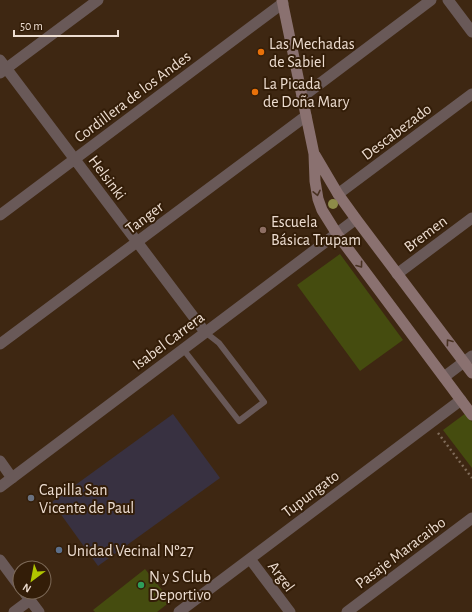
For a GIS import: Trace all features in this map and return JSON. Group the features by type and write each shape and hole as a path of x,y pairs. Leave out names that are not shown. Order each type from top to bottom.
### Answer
{"main road":[{"path":"282,2 314,154 315,181 318,199 322,210 337,234 472,415"},
{"path":"314,154 338,194 397,274 468,359 472,373"}],"street":[{"path":"2,68 98,0"},
{"path":"302,97 431,0"},
{"path":"448,0 472,32"},
{"name":"Cordillera de los Andes","path":"0,215 282,2"},
{"name":"Helsinki","path":"2,68 74,159 205,332"},
{"name":"Descabezado","path":"338,194 472,94"},
{"name":"Tanger","path":"0,344 306,116"},
{"name":"Bremen","path":"397,274 472,218"},
{"name":"Isabel Carrera","path":"0,487 356,219"},
{"path":"444,377 468,359"},
{"name":"Tupungato","path":"179,612 461,400"},
{"path":"0,461 12,478"},
{"name":"Pasaje Maracaibo","path":"347,612 472,518"},
{"name":"Argel","path":"250,559 290,612"},
{"path":"0,560 12,576"},
{"path":"14,612 24,600"},
{"path":"30,600 39,612"}],"lane":[{"path":"184,349 240,422 264,402 219,343 205,332"}],"path":[{"path":"430,423 472,478"}],"shaded area":[{"path":"173,414 220,478 98,566 52,502"}],"green space":[{"path":"340,254 403,340 360,371 297,285"},
{"path":"466,413 472,422 472,468 443,430"},
{"name":"N y S Club Deportivo","path":"145,569 171,601 157,612 95,612 93,610"}],"place":[{"name":"Las Mechadas de Sabiel","path":"261,52"},
{"name":"La Picada de Doña Mary","path":"255,92"},
{"name":"Escuela Básica Trupam","path":"263,230"},
{"name":"Capilla San Vicente de Paul","path":"31,498"},
{"name":"Unidad Vecinal Nº27","path":"59,550"},
{"name":"N y S Club Deportivo","path":"141,585"}]}
